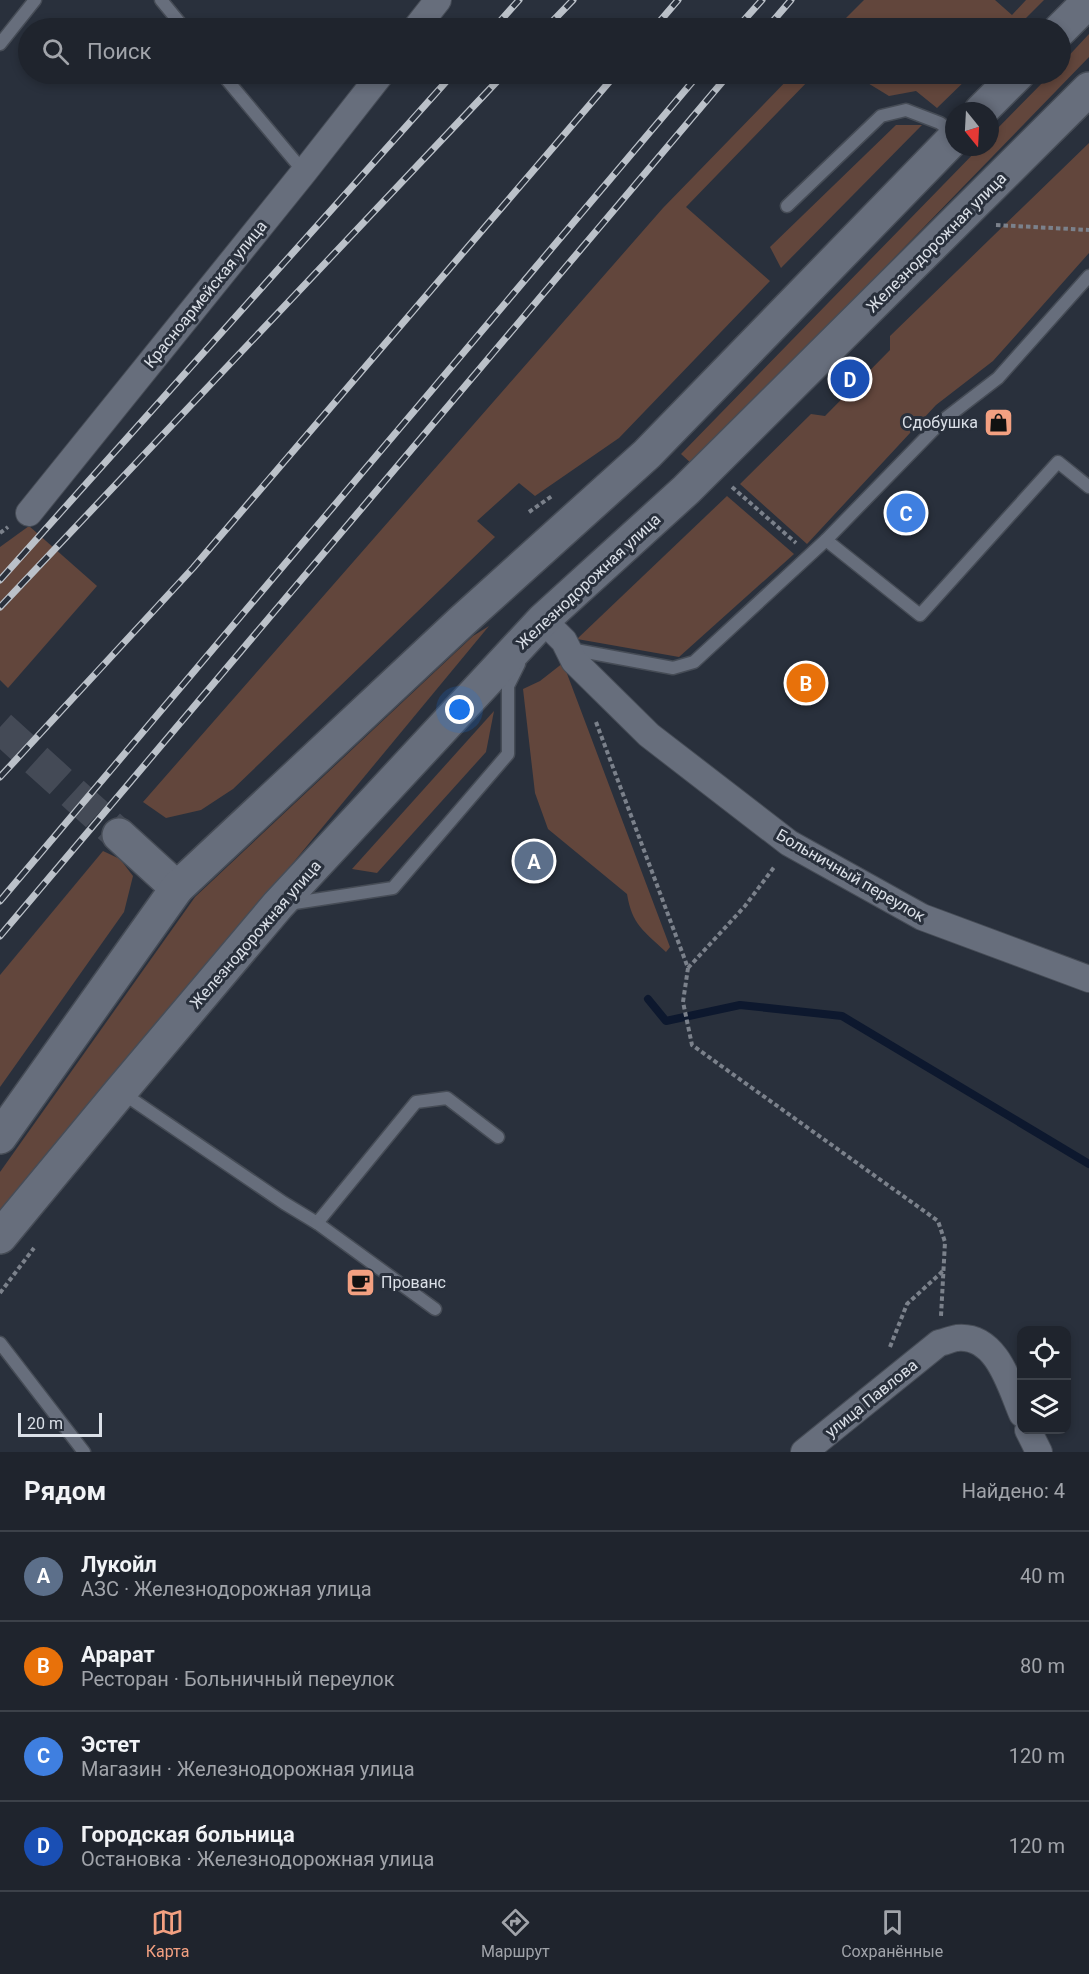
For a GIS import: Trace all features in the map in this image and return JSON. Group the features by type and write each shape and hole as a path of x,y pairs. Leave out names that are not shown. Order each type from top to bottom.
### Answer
{"main road":[{"path":"1071,19 1089,1"},
{"path":"990,102 1008,84"},
{"name":"Железнодорожная улица","path":"0,1237 278,905 543,620 686,490 1089,89"},
{"path":"0,1137 177,888 462,621 647,454 945,145"},
{"path":"119,836 177,888"}],"street":[{"path":"424,18 438,0"},
{"name":"Красноармейская улица","path":"28,513 373,84"},
{"name":"Больничный переулок","path":"543,620 569,649 574,661 649,735 789,843 922,917 1089,979"},
{"path":"939,1343 958,1338 978,1341 993,1353 1005,1373 1017,1402"},
{"name":"улица Павлова","path":"804,1452 939,1343"},
{"path":"1030,1434 1039,1452"}],"lane":[{"path":"21,18 35,0"},
{"path":"160,0 175,18"},
{"path":"0,44 18,21"},
{"path":"230,84 304,172"},
{"path":"787,206 881,116 906,110 940,123 945,128"},
{"path":"569,649 673,668 693,662 826,540 942,421 998,378 1089,276"},
{"path":"826,540 921,615 1058,462 1089,487"},
{"path":"278,905 393,888 508,753 508,686 543,620"},
{"path":"120,1092 317,1223 435,1309"},
{"path":"317,1223 416,1102 447,1098 498,1137"},
{"path":"0,1343 84,1452"}],"path":[{"path":"989,224 1089,230"},
{"path":"729,484 810,555"},
{"path":"594,716 688,968 683,1002 692,1045 938,1221 945,1242 939,1343"},
{"path":"688,968 767,879 789,843"},
{"path":"890,1348 907,1304 944,1270"}],"shaded area":[{"path":"864,0 995,0 1012,15 1026,0 1044,0 1026,18 846,18"},
{"path":"1089,34 1089,57 1071,76 1071,53"},
{"path":"783,84 805,84 686,207 770,281 619,438 535,496 519,483 477,521 495,537 233,789 201,810 166,818 143,802 663,208"},
{"path":"869,84 962,84 937,108 916,91 889,96"},
{"path":"1041,84 1063,84 999,150 999,127"},
{"path":"896,125 922,125 781,268 770,247"},
{"path":"1089,143 1089,253 993,361 936,405 807,544 740,484 811,414 825,416 890,350 890,336"},
{"path":"971,156 993,156 693,465 681,454"},
{"path":"727,496 794,554 679,657 577,639"},
{"path":"29,526 97,586 8,688 0,680 0,547"},
{"path":"489,626 0,1217 0,1172 195,897 473,636"},
{"path":"563,663 670,947 666,952 640,927 632,913 627,894 548,829 535,793 523,689 540,681"},
{"path":"494,711 486,752 377,873 352,869"},
{"path":"103,851 120,859 133,876 124,912 0,1087 0,975"}],"waterway":[{"path":"648,999 666,1021 740,1005 842,1016 1089,1164"}],"tunnel":[{"path":"0,727 119,835"}],"railway":[{"path":"503,18 519,0"},
{"path":"556,18 573,0"},
{"path":"663,18 678,0"},
{"path":"746,18 762,0"},
{"path":"776,18 791,0"},
{"path":"0,580 444,84"},
{"path":"0,607 495,84"},
{"path":"0,777 193,568 607,84"},
{"path":"0,901 691,84"},
{"path":"0,936 721,84"}],"place":[{"name":"Городская больница","path":"850,379"},
{"name":"Сдобушка","path":"999,422"},
{"name":"Эстет","path":"906,513"},
{"name":"Арарат","path":"806,683"},
{"name":"Лукойл","path":"534,861"},
{"name":"Прованс","path":"360,1282"}]}
